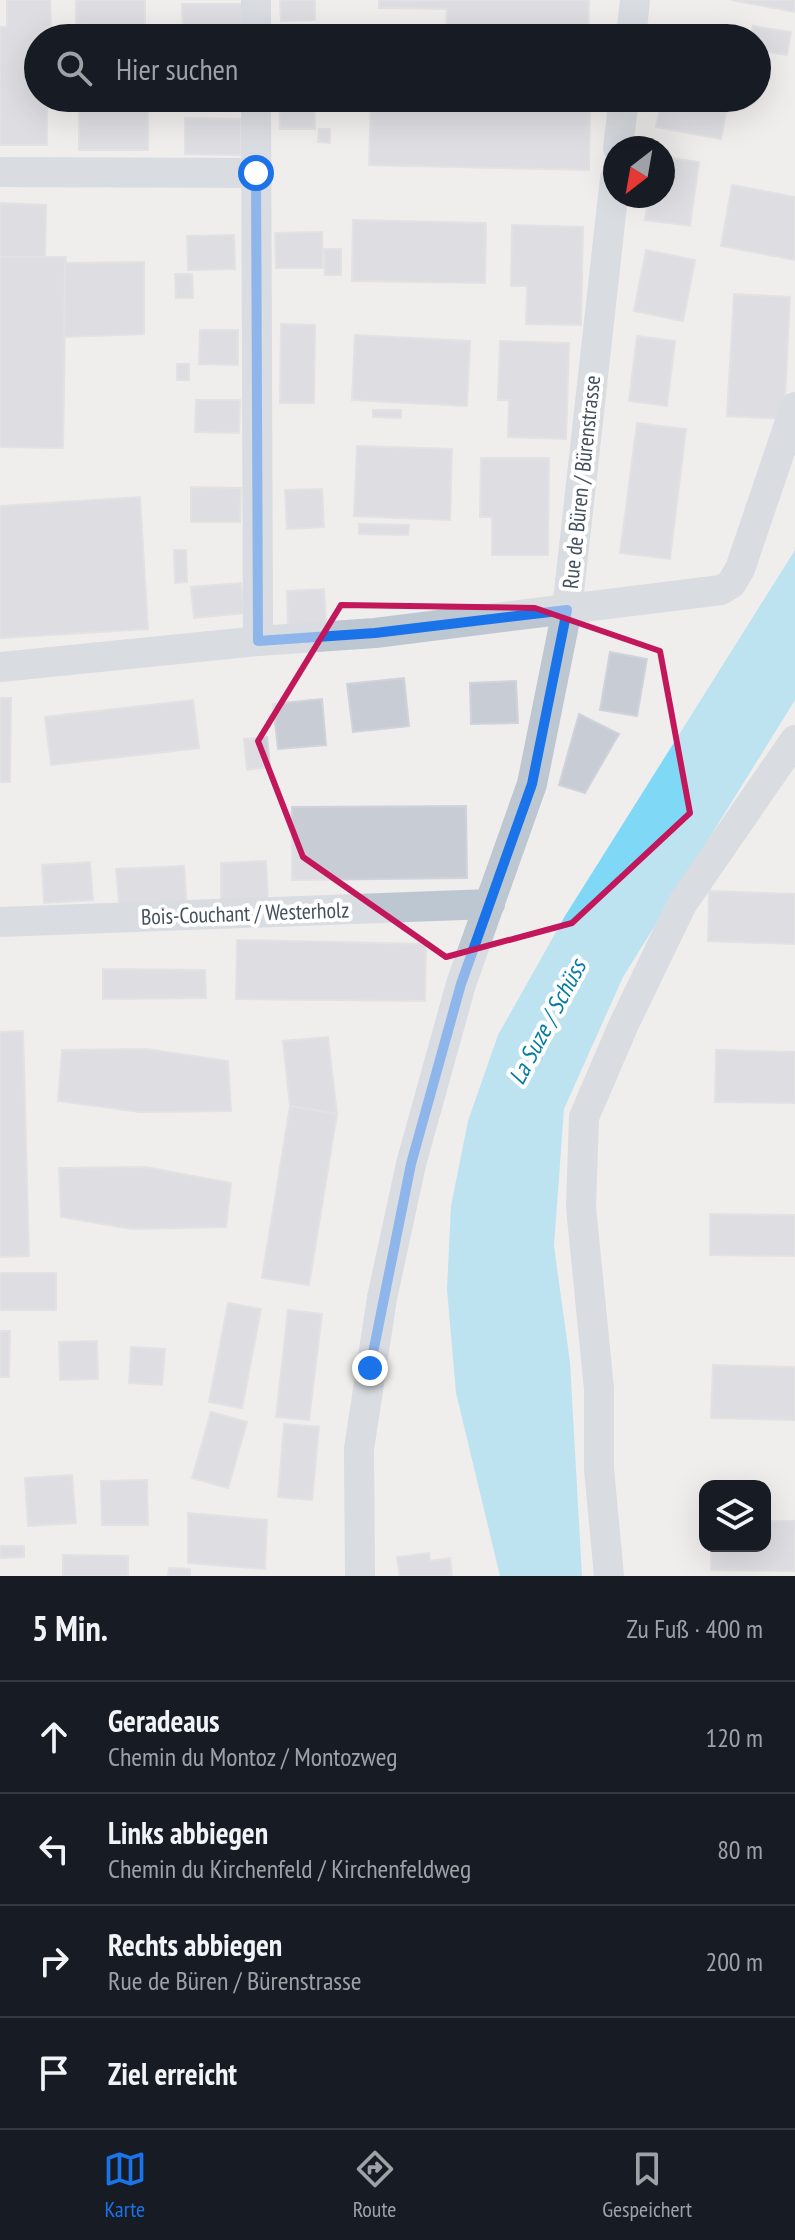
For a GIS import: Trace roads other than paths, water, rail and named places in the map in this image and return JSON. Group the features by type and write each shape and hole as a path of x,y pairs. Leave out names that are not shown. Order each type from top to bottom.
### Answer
{"street":[{"path":"256,0 256,24"},
{"path":"632,24 635,0"},
{"path":"256,112 258,641"},
{"path":"619,136 622,112"},
{"path":"0,172 256,173"},
{"name":"Rue de Büren / Bürenstrasse","path":"360,1576 359,1449 382,1298 411,1164 461,984 532,784 567,610 612,208"},
{"path":"0,667 258,641 375,633 709,593 731,584 740,569 795,407"},
{"path":"609,1576 599,1469 599,1389 581,1207 584,1117 624,1024 682,904 795,740"},
{"name":"Bois-Couchant / Westerholz","path":"0,922 490,904"}],"water":[{"name":"La Suze / Schüss","path":"795,550 795,700 623,977 564,1109 554,1246 570,1362 582,1576 500,1576 456,1393 447,1289 451,1206 468,1121 498,1035 565,916"}]}
